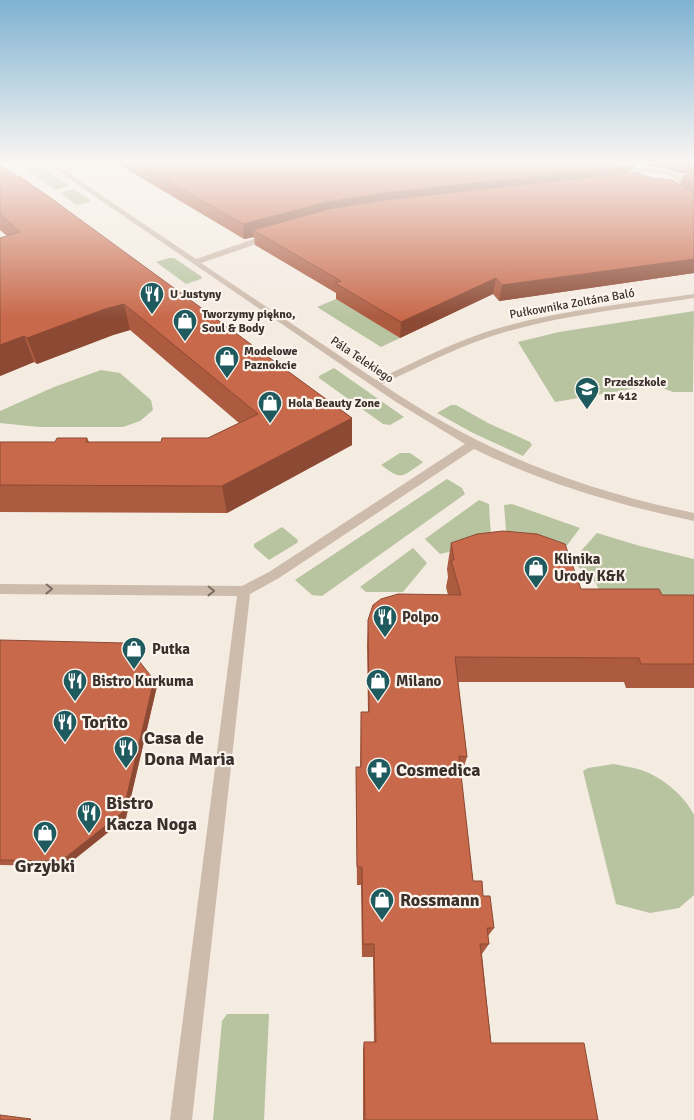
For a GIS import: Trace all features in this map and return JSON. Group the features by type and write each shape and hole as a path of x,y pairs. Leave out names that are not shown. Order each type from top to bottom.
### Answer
{"street":[{"name":"Pála Telekiego","path":"122,213 420,414 472,444 522,467 567,484 628,502 694,517"},
{"path":"195,262 276,234"},
{"name":"Pułkownika Zoltána Baló","path":"375,384 442,352 500,330 580,314 694,296"},
{"path":"0,589 244,591 274,575 472,444"},
{"path":"181,1120 244,591"}],"green space":[{"path":"174,258 202,277 201,279 186,284 156,262"},
{"path":"336,299 400,338 381,347 317,307"},
{"path":"694,311 693,392 673,392 655,385 555,402 518,342 559,332"},
{"path":"334,368 404,417 390,425 383,424 319,378 319,376"},
{"path":"101,370 120,373 151,400 153,410 140,421 123,427 39,427 0,423 0,411 54,387"},
{"path":"451,405 456,405 488,423 530,442 532,445 523,456 473,433 437,413"},
{"path":"400,453 410,453 423,462 402,475 398,475 381,465"},
{"path":"447,479 462,488 465,494 322,596 312,595 295,580"},
{"path":"479,500 489,504 491,538 487,543 440,554 425,539"},
{"path":"512,504 580,528 559,556 507,542 504,505"},
{"path":"282,527 298,540 297,543 269,560 254,547 254,544"},
{"path":"597,533 694,559 694,595 601,595 596,583 572,561"},
{"path":"413,548 427,563 403,592 366,592 360,587"},
{"path":"614,764 641,770 657,777 678,794 694,815 694,895 679,908 650,913 616,904 583,771 588,768"},
{"path":"227,1014 269,1014 264,1120 213,1120 222,1021"}],"building":[{"path":"72,213 352,418 222,486 0,485 0,442 55,442 57,438 87,438 86,442 161,442 162,438 208,438 258,414 124,304 105,309 27,338 24,336 0,345 0,238 20,232 0,214"},
{"path":"224,213 284,213 243,224"},
{"path":"314,213 694,213 694,259 502,285 496,278 401,322 335,283 341,281 253,230"},
{"path":"503,531 537,534 565,544 581,589 659,589 662,595 694,595 694,664 641,664 639,658 455,657 467,757 459,756 473,881 482,881 483,896 490,896 494,928 487,928 489,944 480,944 491,1043 584,1043 598,1120 365,1120 364,1042 376,1042 374,944 363,944 362,867 357,867 356,767 361,767 361,712 369,712 368,620 373,605 381,599 398,594 461,595 451,560 454,560 451,543 477,534"},
{"path":"0,640 125,643 154,680 123,812 61,861 0,860"},
{"path":"0,1115 31,1119 0,1120"}],"place":[{"name":"U Justyny","path":"152,315"},
{"name":"Tworzymy piękno, Soul & Body","path":"185,342"},
{"name":"Modelowe Paznokcie","path":"227,379"},
{"name":"Przedszkole nr 412","path":"587,410"},
{"name":"Hola Beauty Zone","path":"270,424"},
{"name":"Klinika Urody K&K","path":"536,589"},
{"name":"Polpo","path":"385,638"},
{"name":"Putka","path":"134,670"},
{"name":"Bistro Kurkuma","path":"75,702"},
{"name":"Milano","path":"378,702"},
{"name":"Torito","path":"65,743"},
{"name":"Casa de Dona Maria","path":"126,769"},
{"name":"Cosmedica","path":"379,791"},
{"name":"Bistro Kacza Noga","path":"89,834"},
{"name":"Grzybki","path":"45,854"},
{"name":"Rossmann","path":"382,921"}]}
